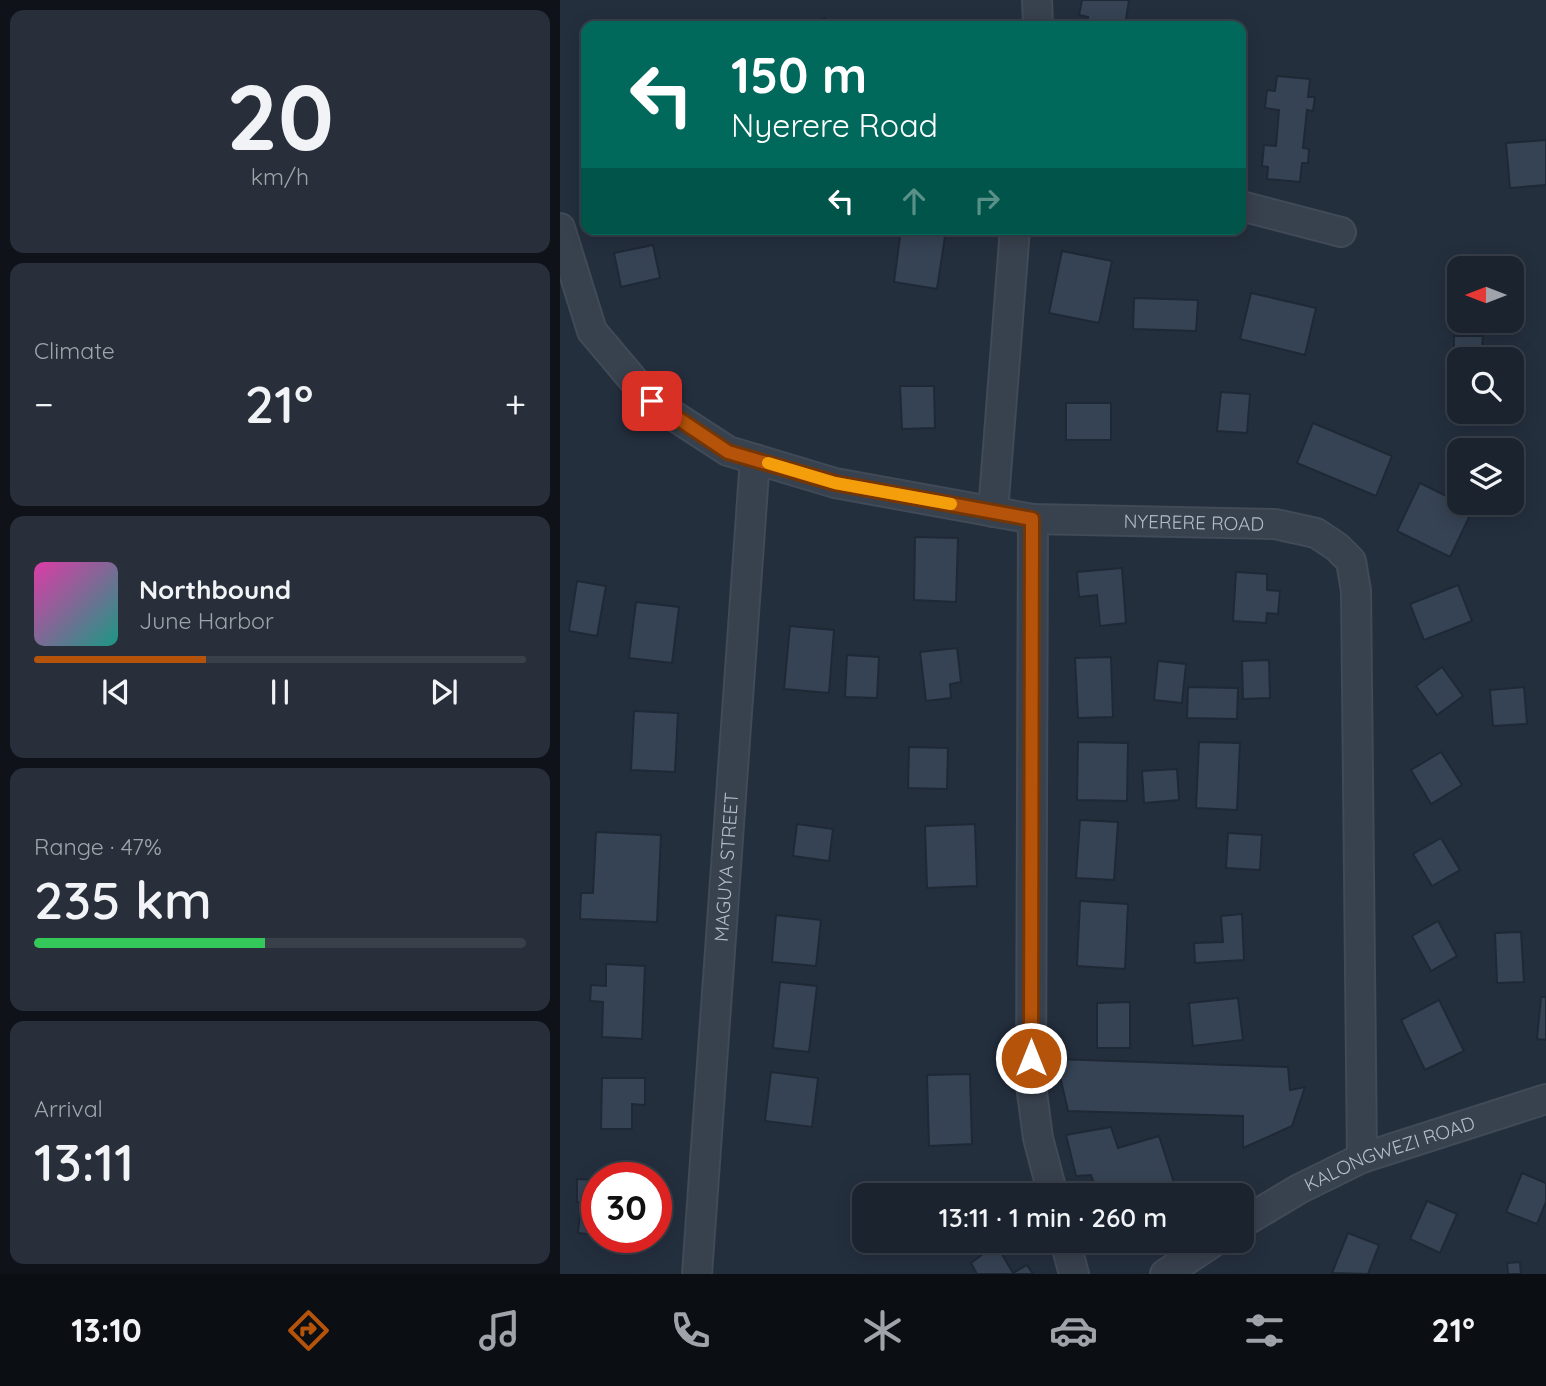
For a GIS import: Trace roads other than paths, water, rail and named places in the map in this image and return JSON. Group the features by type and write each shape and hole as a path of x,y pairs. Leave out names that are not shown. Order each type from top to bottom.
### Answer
{"street":[{"path":"1037,0 1038,21"},
{"path":"1246,207 1341,232"},
{"name":"NYERERE ROAD","path":"560,228 592,331 652,401 728,452 835,483 1032,519 1275,524 1316,533 1338,547 1351,561 1356,591 1362,1158"},
{"path":"993,512 1015,235"},
{"name":"MAGUYA STREET","path":"697,1274 755,459"},
{"path":"1032,519 1031,1084 1038,1138 1050,1183"},
{"name":"KALONGWEZI ROAD","path":"1254,1216 1299,1189 1362,1158 1546,1099"},
{"path":"1068,1253 1074,1274"},
{"path":"1165,1274 1196,1253"}]}
